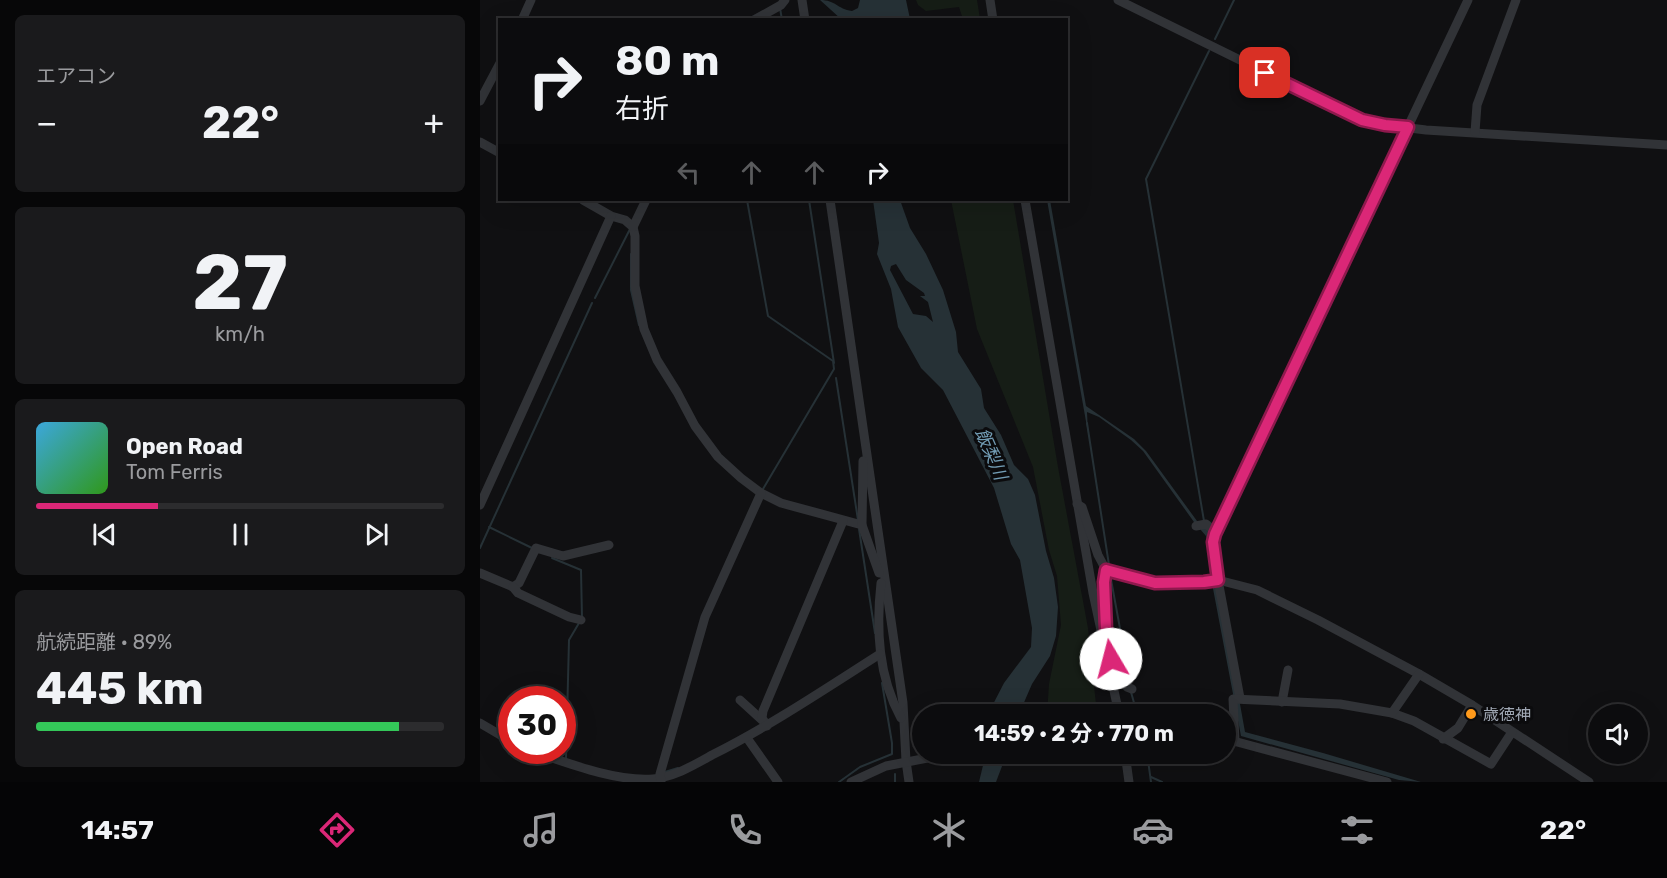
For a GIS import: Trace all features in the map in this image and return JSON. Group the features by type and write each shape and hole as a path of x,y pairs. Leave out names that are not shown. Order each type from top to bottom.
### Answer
{"street":[{"path":"523,18 531,0"},
{"path":"758,18 781,5 785,0"},
{"path":"802,0 804,18"},
{"path":"990,0 993,18"},
{"path":"1118,0 1352,116 1373,123 1667,145"},
{"path":"1238,699 1215,580 1213,542 1216,532 1468,0"},
{"path":"1475,132 1478,105 1516,0"},
{"path":"480,101 498,67"},
{"path":"480,142 498,152"},
{"path":"585,201 611,216 625,220 633,227 637,302 644,329 657,360 695,426 718,457 760,493 781,503 862,525"},
{"path":"633,227 646,201"},
{"path":"830,201 903,703 902,720"},
{"path":"1024,201 1077,504 1117,704"},
{"path":"480,506 611,216"},
{"path":"867,454 863,461 862,525 879,573 883,577"},
{"path":"660,777 705,617 760,493"},
{"path":"1077,504 1082,507 1098,555 1106,570 1104,582 1106,654 1127,687 1131,688"},
{"path":"765,723 763,711 843,521"},
{"path":"1202,524 1216,532"},
{"path":"513,587 519,583 535,548 563,555 609,545"},
{"path":"1106,570 1155,583 1215,580 1257,590 1419,674 1472,705 1589,782"},
{"path":"480,573 513,587 518,593 569,617 581,620"},
{"path":"883,577 880,583 877,633 884,676 902,720 909,760 909,782"},
{"path":"570,764 585,769 638,778 660,777 682,771 747,738 765,723 880,654"},
{"path":"1282,702 1288,670"},
{"path":"1392,713 1419,674"},
{"path":"1232,704 1238,699 1340,704 1392,713 1414,721 1491,764 1512,732"},
{"path":"740,700 765,723"},
{"path":"1443,739 1458,728 1472,705"},
{"path":"480,723 498,734"},
{"path":"747,738 778,782"},
{"path":"1236,742 1387,782"},
{"path":"851,782 876,769 912,760"},
{"path":"1127,764 1129,782"}],"shaded area":[{"path":"916,0 977,0 980,18 963,18 959,7 926,11 918,5"},
{"path":"951,201 1013,201 1088,628 1096,704 1048,704 1049,684 1061,625 1057,576 1049,550 1033,467 977,329"}],"water":[{"path":"820,0 830,1 852,11 858,8 860,0 906,0 910,18 840,18"},
{"name":"飯梨川","path":"873,201 900,201 910,228 926,254 943,290 956,332 958,352 981,389 984,408 1001,435 1014,465 1028,479 1035,495 1054,578 1058,607 1056,636 1050,656 1032,684 1023,704 993,704 1004,683 1031,647 1032,628 1020,560 1011,544 994,488 943,390 921,368 898,327 891,289 877,254 879,243","holes":["896,264 906,280 925,296 920,296 928,302 933,322 926,316 913,314 890,270 891,266"]},
{"path":"1047,201 1050,201 1086,406 1134,439 1146,451 1197,521 1206,526 1210,536 1245,732 1421,782 1399,780 1241,736 1211,578 1206,536 1143,451 1099,417 1087,412 1088,433"},
{"path":"983,764 1003,764 996,782 979,782"}],"waterway":[{"path":"1215,39 1234,0"},
{"path":"780,8 782,18"},
{"path":"1204,521 1146,179 1209,51"},
{"path":"747,201 768,316 833,361 834,369 763,489"},
{"path":"809,201 834,363"},
{"path":"595,298 630,229"},
{"path":"631,254 631,290 639,325"},
{"path":"480,548 592,303"},
{"path":"836,378 858,520"},
{"path":"1087,423 1109,565"},
{"path":"489,527 532,548"},
{"path":"859,529 875,633"},
{"path":"552,558 581,570 582,618"},
{"path":"1110,574 1130,683"},
{"path":"568,686 569,640 579,623"},
{"path":"839,782 860,767 892,754 882,683"},
{"path":"1131,692 1134,704"},
{"path":"1149,764 1151,782"},
{"path":"665,772 678,768"},
{"path":"895,774 895,782"},
{"path":"1151,777 1162,782"}],"place":[{"name":"歳徳神","path":"1471,714"}],"route":[{"path":"1111,659 1107,653 1104,582 1106,570 1155,583 1218,580 1213,538 1408,127 1362,120 1265,73"}]}
